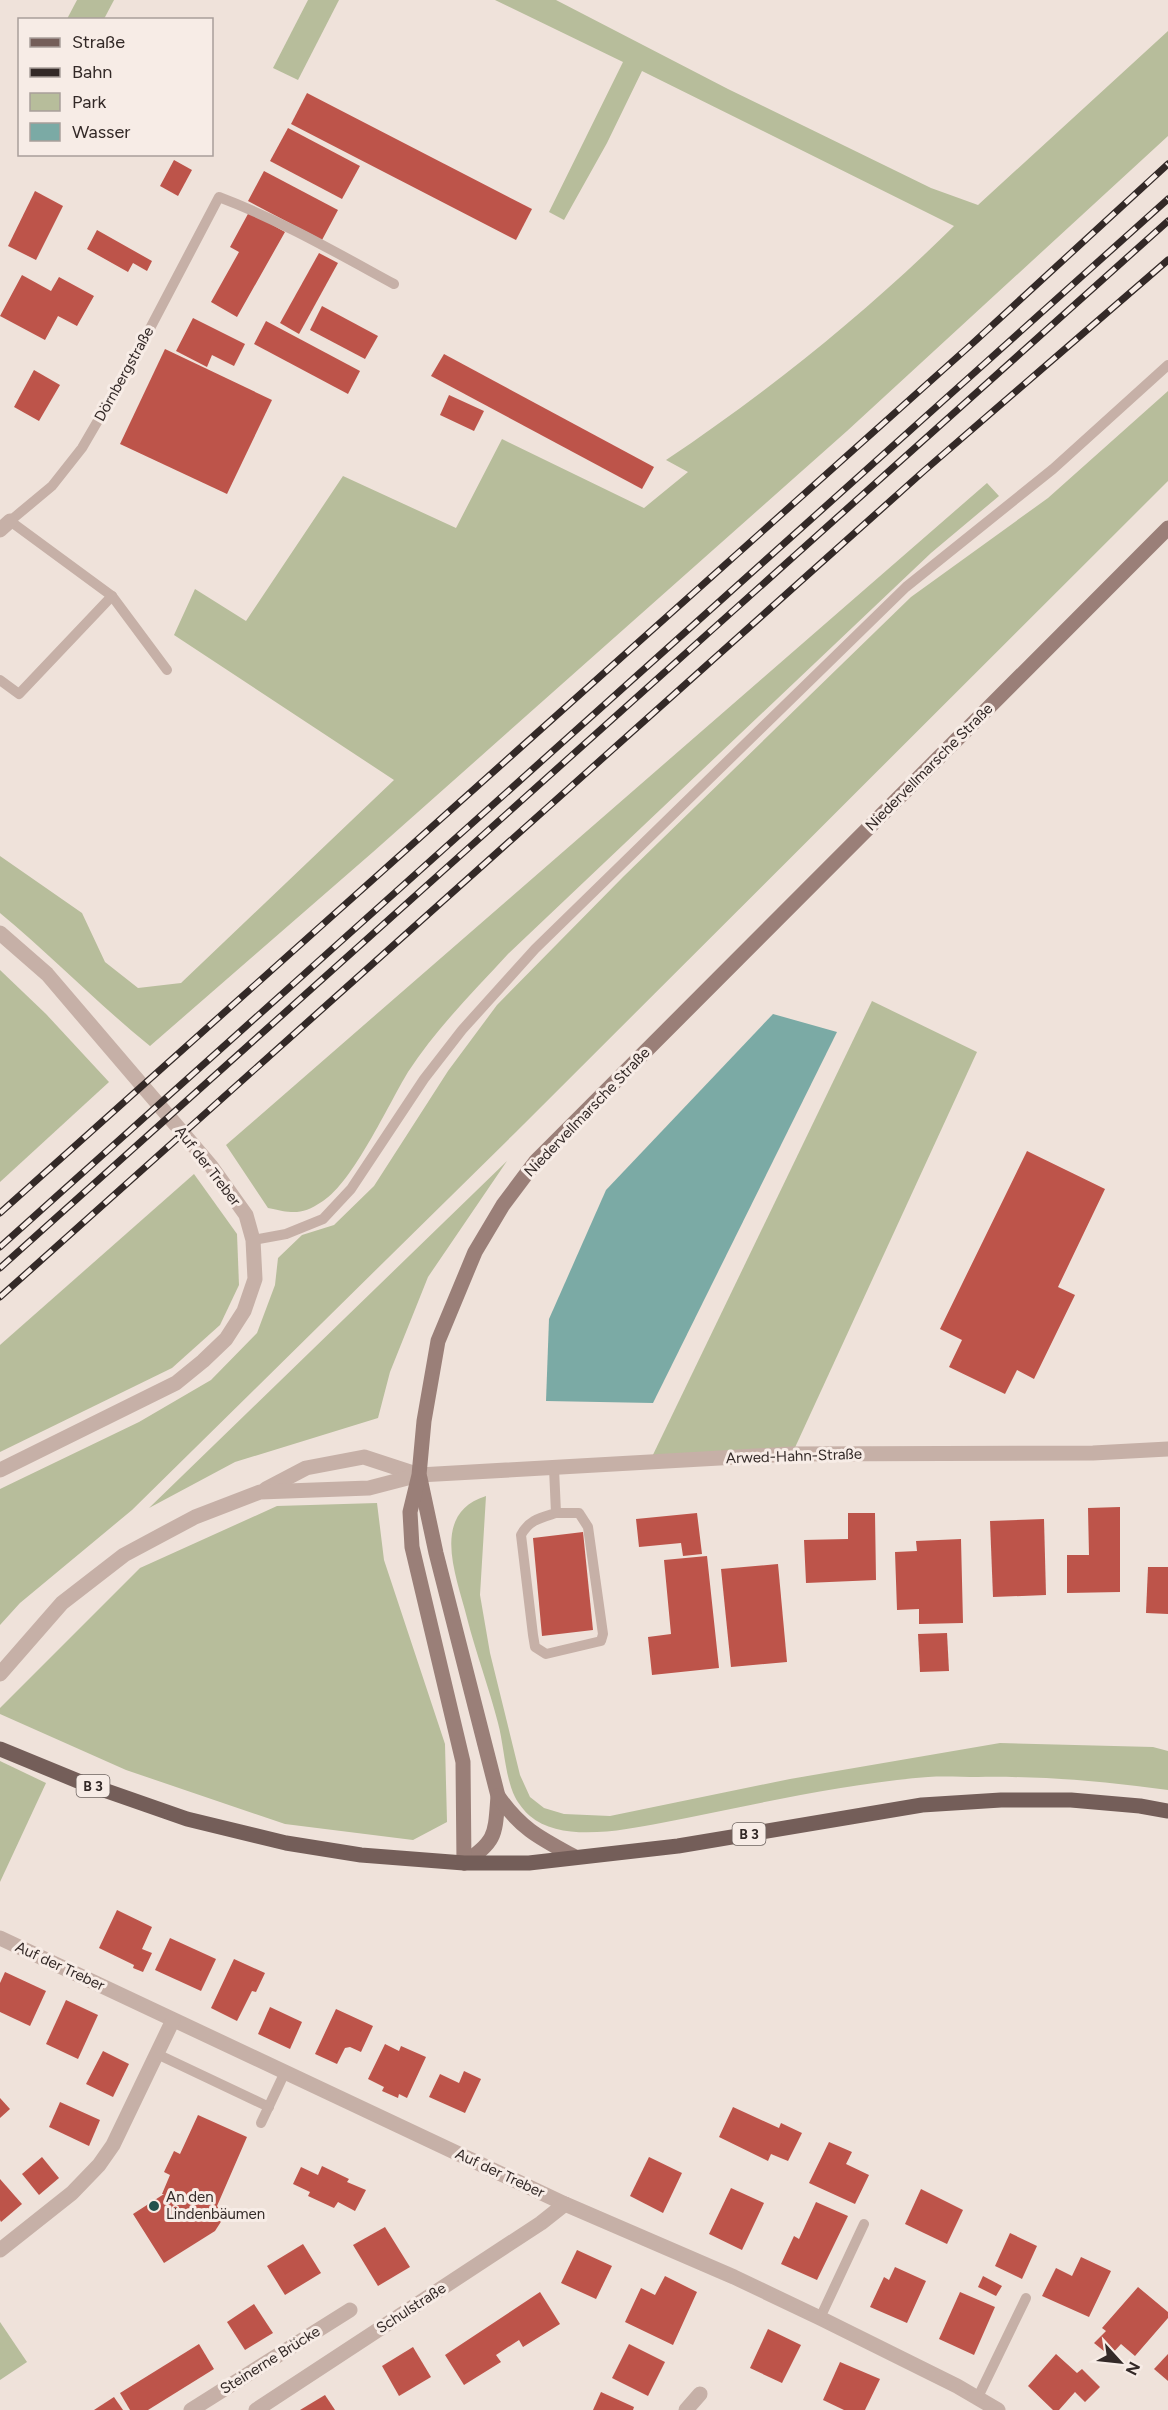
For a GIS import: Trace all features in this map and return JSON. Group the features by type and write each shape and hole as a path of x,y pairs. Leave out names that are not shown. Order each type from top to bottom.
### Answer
{"main road":[{"name":"Niedervellmarsche Straße","path":"419,1475 424,1421 438,1341 475,1252 503,1205 536,1161 1168,528"},
{"path":"419,1475 436,1553 498,1796 496,1828 485,1849 464,1863"},
{"path":"419,1475 410,1512 412,1547 463,1762 464,1863"},
{"name":"B 3","path":"0,1749 78,1781 198,1821 286,1842 361,1855 464,1863 529,1863 678,1846 922,1805 1001,1800 1071,1800 1140,1806 1168,1811"},
{"path":"498,1796 513,1817 534,1835 574,1857"}],"street":[{"name":"Auf der Treber","path":"0,933 47,974 211,1166 246,1215 253,1240 255,1280 244,1311 226,1339 176,1383 0,1470"},
{"name":"Arwed-Hahn-Straße","path":"419,1475 792,1454 1093,1454 1168,1449"},
{"path":"0,1674 62,1603 124,1555 195,1518 260,1492 306,1468 364,1457 419,1475"},
{"path":"260,1492 369,1488 419,1475"},
{"name":"Auf der Treber","path":"0,1938 565,2204 734,2277 978,2397 998,2410"},
{"path":"0,2249 72,2193 99,2165 113,2145 173,2020"},
{"name":"Schulstraße","path":"256,2410 541,2223 565,2204"},
{"name":"Steinerne Brücke","path":"191,2410 350,2310"},
{"path":"686,2410 700,2394"}],"lane":[{"name":"Dörnbergstraße","path":"5,526 52,486 82,448 135,357 219,196 299,233 394,284"},
{"path":"253,1240 286,1234 323,1219 351,1189 424,1079 462,1030 535,949 906,587 1053,469 1168,365"},
{"path":"5,526 112,596 167,670"},
{"path":"0,680 19,694 112,596"},
{"path":"554,1468 556,1513"},
{"path":"556,1513 579,1513 588,1527 603,1634 601,1641 546,1654 535,1647 532,1635 521,1535 526,1525 536,1519 556,1513"},
{"path":"157,2054 268,2107"},
{"path":"261,2123 285,2072"},
{"path":"820,2318 864,2224"},
{"path":"978,2397 1026,2298"}],"green space":[{"path":"77,0 114,0 105,18 68,18"},
{"path":"308,0 339,0 298,80 273,68"},
{"path":"495,0 556,0 728,89 931,188 978,205 1168,31 1168,136 847,431 373,852 150,1046 0,913 0,856 82,913 105,962 138,988 181,983 394,780 174,635 195,589 246,621 343,476 456,528 502,439 644,508 688,472 666,460 742,407 816,350 886,290 954,226 642,71 607,143 564,220 549,212 623,62"},
{"path":"1168,391 1168,481 517,1131 132,1510 20,1603 0,1625 0,1489 139,1422 211,1380 257,1333 275,1285 278,1258 302,1235 334,1225 374,1186 448,1071 497,1005 623,877 911,597 1048,498"},
{"path":"987,483 999,496 931,553 508,954 468,997 419,1056 358,1161 334,1191 315,1206 302,1211 290,1212 268,1208 226,1145"},
{"path":"0,970 46,1014 109,1082 0,1182"},
{"path":"872,1001 977,1052 792,1454 649,1463"},
{"path":"507,1161 428,1277 390,1372 378,1418 235,1462 149,1508"},
{"path":"194,1174 237,1234 239,1285 220,1325 172,1368 0,1452 0,1345"},
{"path":"486,1496 480,1595 490,1653 520,1775 530,1797 544,1808 564,1814 610,1816 790,1779 1000,1743 1153,1747 1168,1751 1168,1790 1049,1778 928,1777 828,1790 629,1829 575,1832 543,1824 524,1810 512,1789 498,1723 454,1566 451,1548 452,1532 458,1517 468,1505"},
{"path":"377,1503 384,1560 445,1744 447,1822 413,1840 285,1824 126,1770 0,1714 0,1708 140,1568 277,1506"},
{"path":"0,1761 46,1783 0,1882"},
{"path":"0,2322 27,2362 0,2380"}],"water":[{"path":"773,1014 837,1032 653,1403 546,1401 549,1319 606,1190"}],"building":[{"path":"307,93 532,209 516,240 291,124"},
{"path":"288,128 360,166 342,199 270,161"},
{"path":"174,160 192,170 178,196 160,186"},
{"path":"264,171 338,210 322,240 248,201"},
{"path":"35,191 63,206 36,260 8,246"},
{"path":"249,212 285,232 237,317 211,302 239,252 230,247"},
{"path":"97,230 152,261 147,271 133,263 128,272 87,249"},
{"path":"319,253 338,263 299,334 280,323"},
{"path":"22,275 51,291 59,277 94,296 77,326 58,316 45,340 0,316"},
{"path":"322,306 378,336 365,359 310,330"},
{"path":"193,318 245,344 234,366 212,355 207,367 176,351"},
{"path":"266,321 360,371 348,394 254,344"},
{"path":"165,349 272,400 227,494 120,444"},
{"path":"444,354 654,467 642,489 431,376"},
{"path":"34,370 60,385 39,421 14,407"},
{"path":"449,395 484,411 474,431 440,415"},
{"path":"1027,1151 1105,1189 1058,1287 1075,1295 1034,1379 1017,1370 1005,1394 949,1367 962,1340 940,1329"},
{"path":"1120,1507 1120,1592 1067,1593 1067,1555 1089,1555 1088,1508"},
{"path":"697,1513 702,1554 683,1556 681,1543 639,1547 636,1519"},
{"path":"848,1513 875,1513 876,1580 806,1583 804,1540 848,1539"},
{"path":"1044,1519 1046,1595 993,1597 990,1521"},
{"path":"583,1532 593,1630 542,1636 533,1538"},
{"path":"961,1539 963,1623 919,1624 919,1609 897,1610 895,1552 917,1551 916,1541"},
{"path":"707,1556 719,1668 652,1675 648,1637 671,1634 664,1560"},
{"path":"778,1564 787,1662 731,1667 721,1569"},
{"path":"1148,1567 1168,1567 1168,1614 1146,1613"},
{"path":"947,1633 949,1671 920,1672 918,1634"},
{"path":"117,1910 152,1927 142,1949 152,1953 143,1972 133,1968 134,1965 99,1948"},
{"path":"170,1938 216,1959 201,1991 155,1970"},
{"path":"234,1959 265,1973 256,1992 252,1991 237,2021 211,2008"},
{"path":"5,1972 46,1991 30,2026 0,2012 0,1983"},
{"path":"66,2000 98,2015 78,2059 46,2044"},
{"path":"270,2007 302,2022 290,2049 258,2034"},
{"path":"336,2009 373,2026 361,2052 350,2047 345,2048 337,2064 315,2054"},
{"path":"385,2044 399,2051 401,2046 426,2057 407,2098 399,2094 398,2098 382,2091 384,2087 368,2079"},
{"path":"103,2051 129,2064 113,2097 86,2084"},
{"path":"464,2071 481,2079 465,2113 429,2097 440,2074 459,2083"},
{"path":"0,2098 10,2109 0,2118"},
{"path":"60,2102 100,2120 89,2146 49,2127"},
{"path":"733,2107 779,2128 781,2123 802,2133 788,2161 771,2154 768,2161 719,2137"},
{"path":"198,2115 247,2137 217,2206 224,2217 215,2231 164,2263 133,2214 164,2194 162,2194 170,2175 164,2172 174,2151 180,2154"},
{"path":"829,2142 852,2152 846,2164 869,2175 855,2204 809,2183"},
{"path":"42,2157 59,2178 39,2195 22,2174"},
{"path":"649,2157 682,2173 663,2213 630,2196"},
{"path":"322,2166 349,2179 347,2182 366,2190 355,2211 338,2202 334,2208 308,2196 310,2192 293,2184 301,2167 318,2175"},
{"path":"0,2179 22,2204 1,2222 0,2220"},
{"path":"731,2188 764,2203 742,2250 709,2234"},
{"path":"921,2189 963,2210 947,2244 905,2224"},
{"path":"816,2202 848,2216 817,2280 781,2264 794,2236 799,2239"},
{"path":"385,2227 410,2267 378,2286 353,2245"},
{"path":"1010,2233 1037,2246 1022,2279 995,2266"},
{"path":"303,2244 321,2273 285,2295 267,2266"},
{"path":"577,2250 612,2266 596,2299 561,2283"},
{"path":"1081,2257 1111,2271 1089,2317 1042,2296 1056,2268 1072,2276"},
{"path":"895,2267 926,2281 907,2323 870,2307 884,2277 889,2280"},
{"path":"665,2276 697,2292 673,2345 625,2322 641,2288 655,2295"},
{"path":"983,2276 1002,2286 996,2296 978,2287"},
{"path":"1138,2287 1168,2312 1168,2318 1135,2356 1121,2344 1110,2356 1094,2343 1106,2331 1102,2328"},
{"path":"540,2292 560,2324 523,2347 519,2340 496,2355 501,2362 464,2385 445,2355"},
{"path":"960,2292 995,2307 974,2355 939,2339"},
{"path":"254,2304 273,2333 245,2350 227,2322"},
{"path":"768,2329 801,2345 782,2383 750,2368"},
{"path":"199,2344 214,2369 148,2410 130,2410 120,2393"},
{"path":"629,2344 665,2362 648,2396 612,2378"},
{"path":"413,2347 431,2377 399,2396 382,2366"},
{"path":"1056,2354 1077,2373 1082,2369 1100,2387 1085,2402 1075,2392 1059,2410 1053,2410 1028,2386"},
{"path":"1168,2354 1168,2381 1154,2369"},
{"path":"840,2362 880,2379 865,2410 844,2410 823,2400"},
{"path":"601,2392 634,2407 633,2410 593,2410"},
{"path":"325,2395 335,2410 300,2410"},
{"path":"114,2397 123,2410 94,2410"}],"railway":[{"path":"0,1213 973,343 1168,164"},
{"path":"0,1247 1168,199"},
{"path":"0,1268 1168,221"},
{"path":"0,1297 925,470 1168,260"}],"place":[{"name":"An den Lindenbäumen","path":"154,2206"}]}
